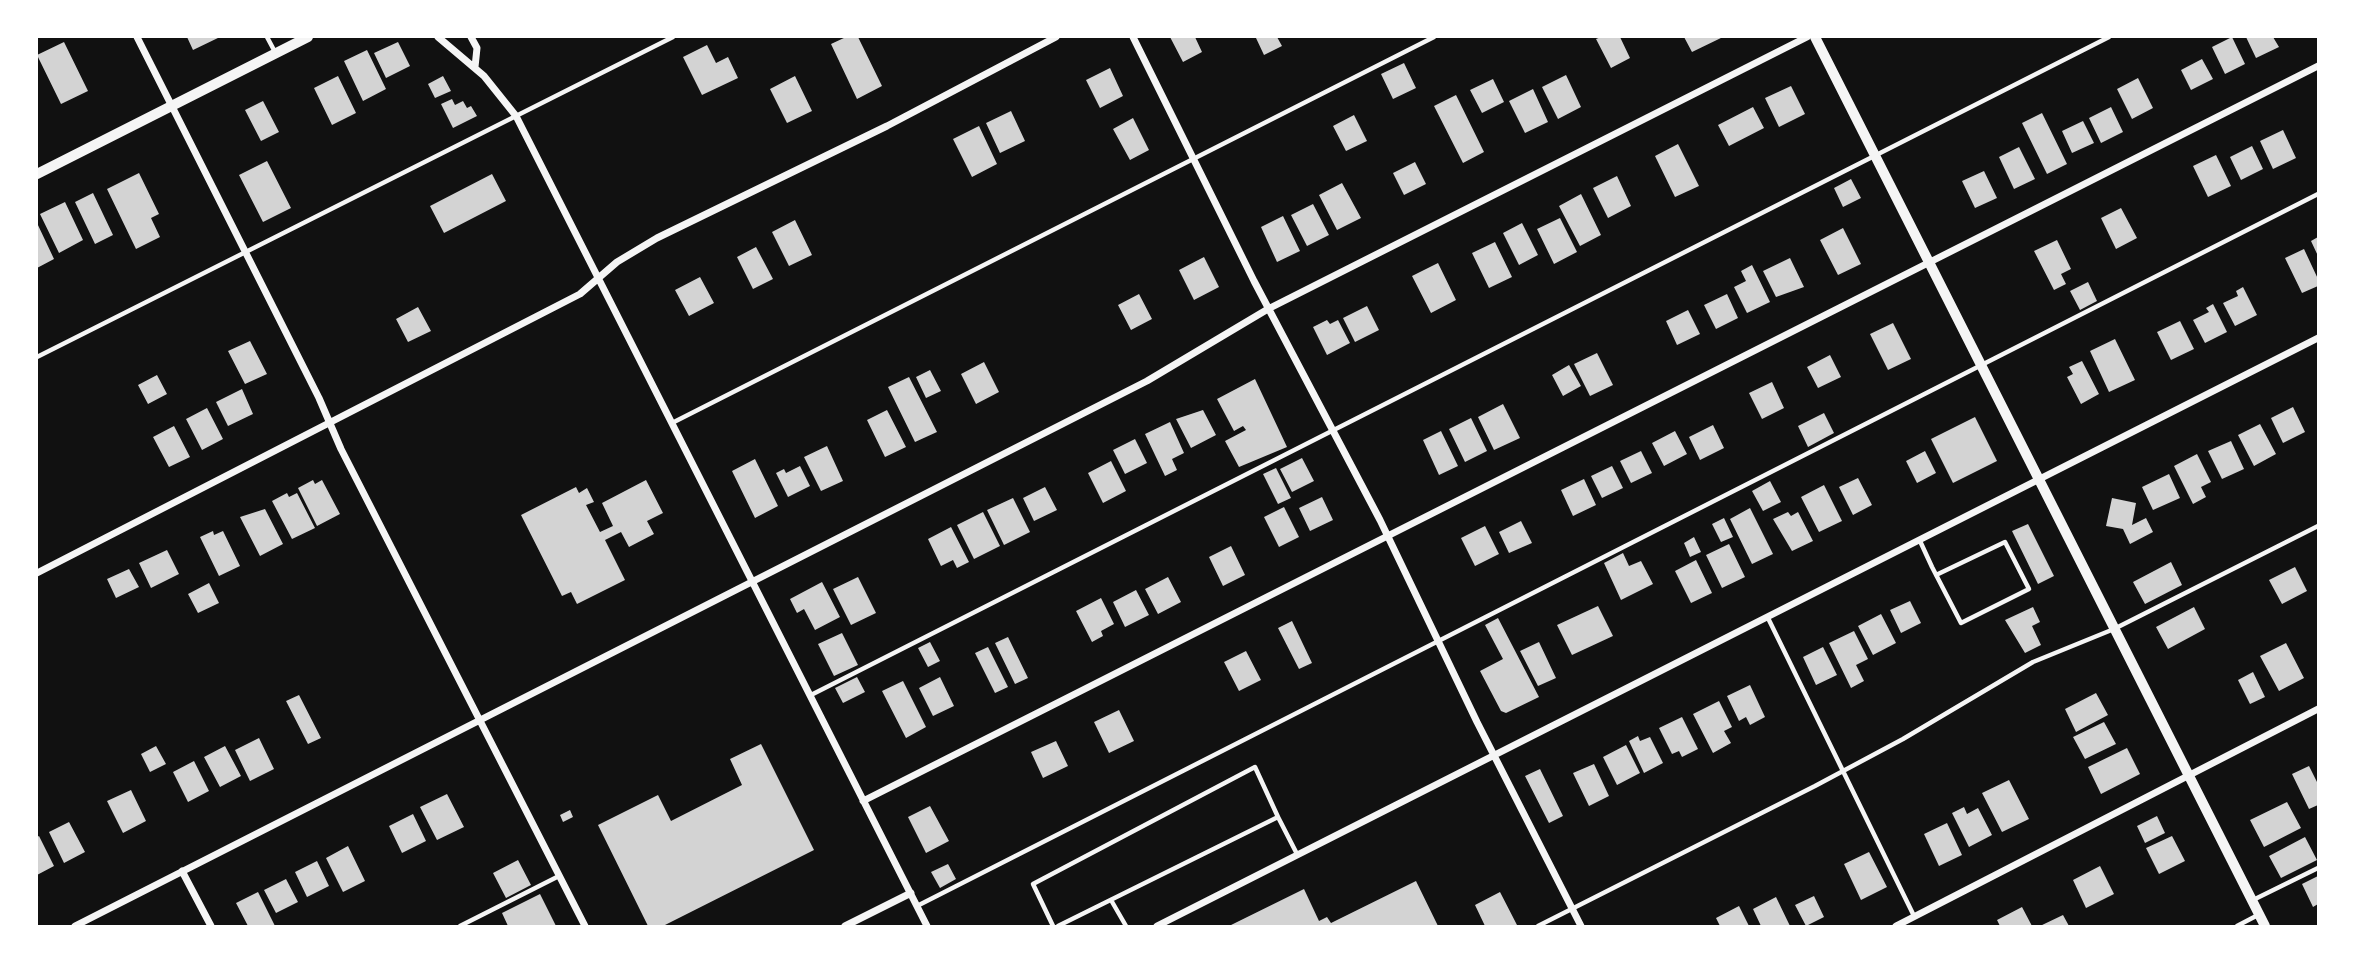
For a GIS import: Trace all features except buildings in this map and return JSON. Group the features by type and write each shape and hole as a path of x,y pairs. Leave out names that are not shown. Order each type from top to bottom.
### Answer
{"street":[{"path":"137,37 585,926"},
{"path":"37,174 308,37"},
{"path":"438,37 475,67 516,116 927,926"},
{"path":"471,37 477,48 475,67"},
{"path":"37,573 580,294 599,280 617,261 657,238 887,126 1056,37"},
{"path":"1133,37 1268,309 1388,536 1494,756 1581,926"},
{"path":"75,926 1147,381 1268,309 1807,37"},
{"path":"1815,37 2265,926"},
{"path":"863,800 2318,66"},
{"path":"1157,926 2318,338"},
{"path":"1896,926 2318,709"},
{"path":"182,871 211,926"},
{"path":"845,926 911,893"}],"lane":[{"path":"267,37 275,53"},
{"path":"37,357 673,37"},
{"path":"671,422 1434,37"},
{"path":"811,695 2109,37"},
{"path":"917,906 2318,194"},
{"path":"1538,926 1843,771 2033,662 2070,644 2114,629 2318,526"},
{"path":"1920,541 1936,575 1961,623 2029,589 2005,542 1936,575"},
{"path":"1768,618 1914,917"},
{"path":"1278,817 1056,926 1033,884 1255,767 1298,855"},
{"path":"2253,900 2318,867"},
{"path":"460,926 559,876"},
{"path":"1111,900 1126,926"},
{"path":"2237,926 2259,915"}]}
